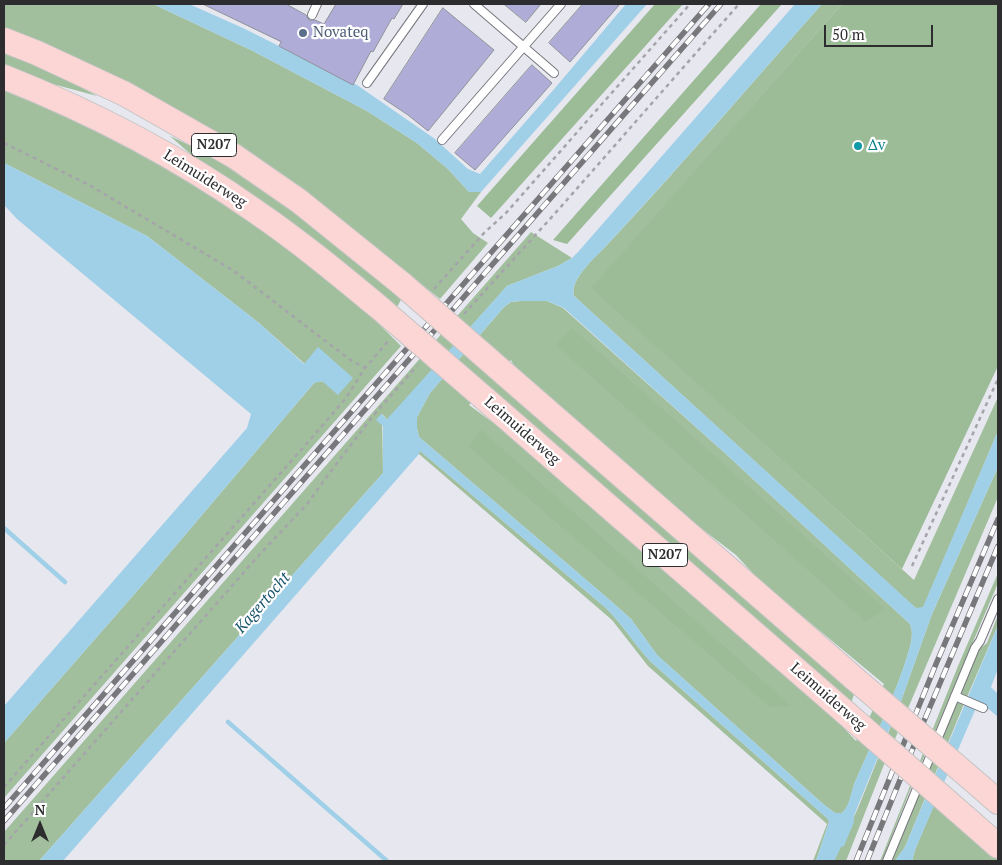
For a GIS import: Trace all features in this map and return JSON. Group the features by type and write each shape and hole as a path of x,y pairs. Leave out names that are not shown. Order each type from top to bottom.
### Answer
{"main road":[{"name":"N207","path":"4,40 126,94 234,156 299,201 402,284 990,795"},
{"name":"Leimuiderweg","path":"4,77 50,95 111,124 173,158 255,210 318,256 382,309 998,846"}],"lane":[{"path":"312,15 317,4"},
{"path":"367,83 423,4"},
{"path":"474,4 554,73"},
{"path":"442,140 561,4"},
{"path":"887,861 975,648 980,641 998,598"},
{"path":"955,696 983,708"}],"path":[{"path":"496,222 690,4"},
{"path":"464,314 560,209 739,4"},
{"path":"4,143 89,185 234,271 349,359 365,368"},
{"path":"4,845 260,554 308,503 373,416 419,365"},
{"path":"4,787 322,426 351,391 360,375"},
{"path":"912,566 998,379"}],"green space":[{"path":"4,4 153,4 253,51 367,111 417,143 448,169 469,192 481,192 461,219 473,233 488,243 440,299 349,226 252,155 137,88 44,43 4,28"},
{"path":"655,4 683,4 491,218 477,206"},
{"path":"761,4 782,4 567,244 553,240"},
{"path":"822,4 842,4 592,288 914,580 998,397 998,431 923,608 916,608 911,604 574,296 576,283 584,269 662,185"},
{"name":"∆v","path":"842,4 998,4 998,366 902,569 591,288"},
{"path":"4,48 23,55 97,96 4,69"},
{"path":"4,87 107,134 261,224 362,307 401,346 4,798 4,743 151,575 314,383 318,381 325,382 259,323 147,236 4,163"},
{"path":"170,136 240,169 402,298 396,309 212,173"},
{"path":"531,232 572,258 558,266 507,286 388,420 382,414 383,473 39,861 4,861 4,832"},
{"path":"547,301 563,308 727,455 910,624 912,633 911,644 899,681 855,782 849,803 842,813 835,813 823,804 657,655 631,619 419,437 417,417 430,393 504,307 511,302","holes":["511,360 518,374 659,496 736,555 761,582 884,684 871,714 856,741 829,712 499,427 469,405 485,387 850,707 855,691 494,377"]},
{"path":"572,328 885,609 866,622 556,345"},
{"path":"481,430 791,706 770,707 469,447"},
{"path":"419,450 606,608 651,662 828,819 829,822 816,861 813,861 827,824 648,666 612,620 419,454"},
{"path":"998,467 998,497 883,767 846,861 834,861 858,808 901,701 932,614"},
{"path":"998,573 998,583 910,790 882,861 880,861 958,666"},
{"path":"998,615 998,625 967,697 959,693 978,650 987,643"},
{"path":"956,701 964,704 905,847 895,861 891,861"},
{"path":"934,805 998,860 998,861 912,861"}],"water":[{"path":"153,4 189,4 243,28 357,85 435,139 468,169 480,174 626,4 647,4 481,192 469,192 448,169 417,143 367,111 253,51"},
{"path":"795,4 822,4 589,264 575,283 573,290 574,296 916,608 923,607 998,431 998,467 932,614 901,701 854,816 854,822 844,846 841,847 834,861 816,861 829,822 828,819 651,662 606,608 420,451 63,861 39,861 383,473 383,426 376,420 381,414 388,420 507,286 558,266 578,252","holes":["547,301 564,308 910,624 912,633 911,644 899,681 855,782 849,803 842,813 835,813 823,804 657,655 631,619 419,437 417,417 430,393 504,307 511,302"]},
{"path":"4,163 147,236 259,323 304,364 318,347 353,378 338,395 322,381 314,383 151,575 4,743 4,706 247,428 251,414 17,219 4,205"},
{"path":"998,625 998,669 991,687 998,694 998,717 979,701 912,861 895,861 905,847"}],"building":[{"path":"203,4 286,4 306,15 309,20 315,20 324,24 336,4 403,4 394,19 392,18 373,52 371,51 353,85 279,46 281,42"},
{"path":"504,4 541,4 526,22"},
{"path":"583,4 620,4 570,62 549,43"},
{"path":"443,8 494,50 428,131 384,99"},
{"path":"532,65 552,83 475,170 455,153"}],"waterway":[{"path":"4,528 65,582"},
{"path":"228,722 387,861"}],"railway":[{"path":"4,808 709,4"},
{"path":"4,821 721,4"},
{"path":"856,861 936,664 998,519"},
{"path":"867,861 998,546"}],"place":[{"name":"Novateq","path":"303,33"},
{"name":"∆v","path":"858,146"}],"water label":[{"name":"Kagertocht","path":"263,603"}]}
